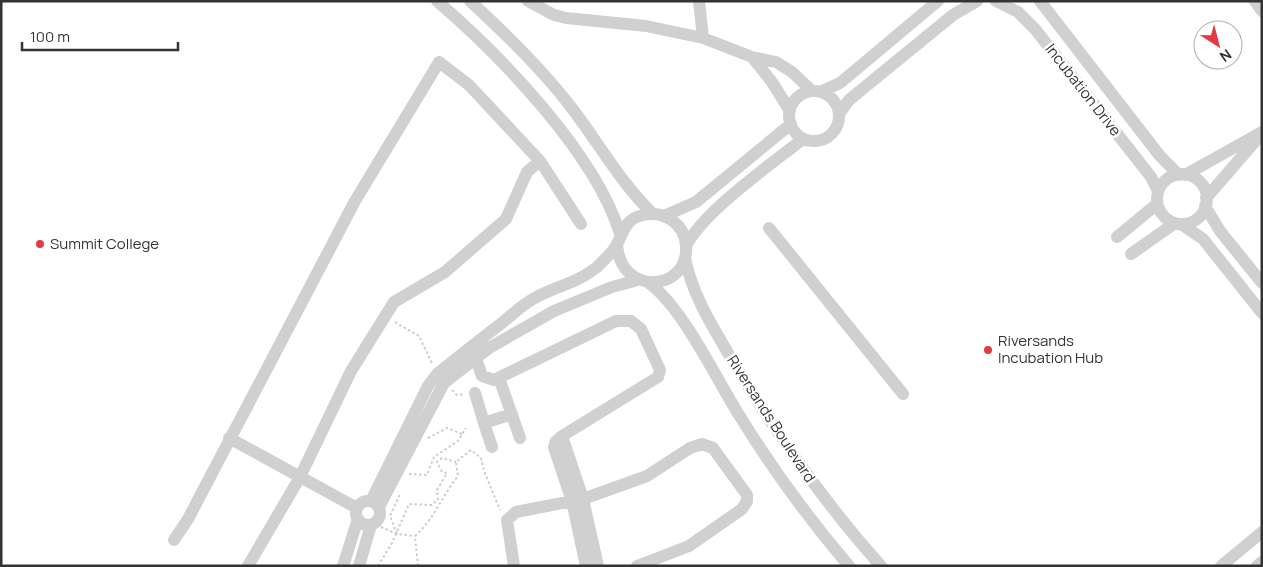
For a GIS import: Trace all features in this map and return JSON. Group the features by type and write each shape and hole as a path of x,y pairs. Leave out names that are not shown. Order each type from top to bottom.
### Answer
{"street":[{"path":"437,1 512,74 557,126 607,198 619,239 618,255 622,266 644,281"},
{"path":"470,1 525,53 551,83 595,139 632,193 658,214 680,228 686,252"},
{"path":"528,1 554,16 646,26 703,38 752,56 766,58 784,66 816,92 833,100 839,114"},
{"path":"699,1 703,38"},
{"path":"938,1 840,83 798,97 790,110 790,124 796,134 812,141 828,136 836,127 839,114 850,100 936,28 953,15 977,1"},
{"name":"Incubation Drive","path":"996,1 1018,12 1030,22 1142,166 1158,191"},
{"name":"Incubation Drive","path":"1040,1 1160,156 1182,175"},
{"path":"1255,1 1262,11"},
{"path":"752,56 790,110"},
{"path":"174,540 188,519 355,201 439,62 469,84 540,161 581,224"},
{"path":"359,566 373,524 380,518 375,504 428,386 473,353 533,299 547,292 562,288 596,267 633,219 658,214 696,202 790,124"},
{"path":"1262,133 1182,175 1166,180 1158,191 1157,204 1163,216 1203,239 1262,313"},
{"path":"1131,254 1178,224 1194,221 1203,212 1206,202 1262,133"},
{"path":"473,353 554,311 612,287 644,281 660,282 671,277 680,268 693,234 707,218 803,138"},
{"path":"248,566 300,477 351,371 388,315 394,302 444,272 506,219 527,172 540,161"},
{"path":"1182,175 1198,180 1202,185 1206,202 1220,231 1262,283"},
{"path":"1118,237 1157,204"},
{"path":"769,228 903,394"},
{"name":"Riversands Boulevard","path":"686,252 692,287 705,314 774,426 833,508 881,566"},
{"name":"Riversands Boulevard","path":"644,281 670,301 738,414 783,482 849,566"},
{"path":"547,292 554,311"},
{"path":"473,353 482,376 488,380 499,378 616,321 631,321 641,329 660,370 658,377 562,436 578,500 598,566"},
{"path":"499,378 520,438"},
{"path":"475,393 492,447"},
{"path":"484,423 512,414"},
{"path":"229,438 300,477 358,514 364,524 373,524"},
{"path":"514,566 507,520 516,512 578,500 647,476 690,448 702,444 713,448 746,495 747,501 742,509 689,546 637,566"},
{"path":"578,500 586,566"},
{"path":"342,566 362,503 375,504"},
{"path":"1220,566 1262,532"},
{"path":"1257,566 1262,562"}],"path":[{"path":"388,315 399,326 419,336 440,378 457,395 475,393"},
{"path":"426,440 446,428 462,434"},
{"path":"413,466 408,474 427,475 434,457 458,441 466,428"},
{"path":"456,462 471,450 481,458 497,507 507,520"},
{"path":"378,566 397,534 410,504 432,505 438,499 437,490 447,473 442,472 437,462 442,458 456,462"},
{"path":"418,566 415,536 443,503 450,487 458,476 456,462"},
{"path":"397,534 390,516 401,491"},
{"path":"373,524 397,534 415,536"}],"place":[{"name":"Summit College","path":"40,244"},
{"name":"Riversands Incubation Hub","path":"988,350"}]}
